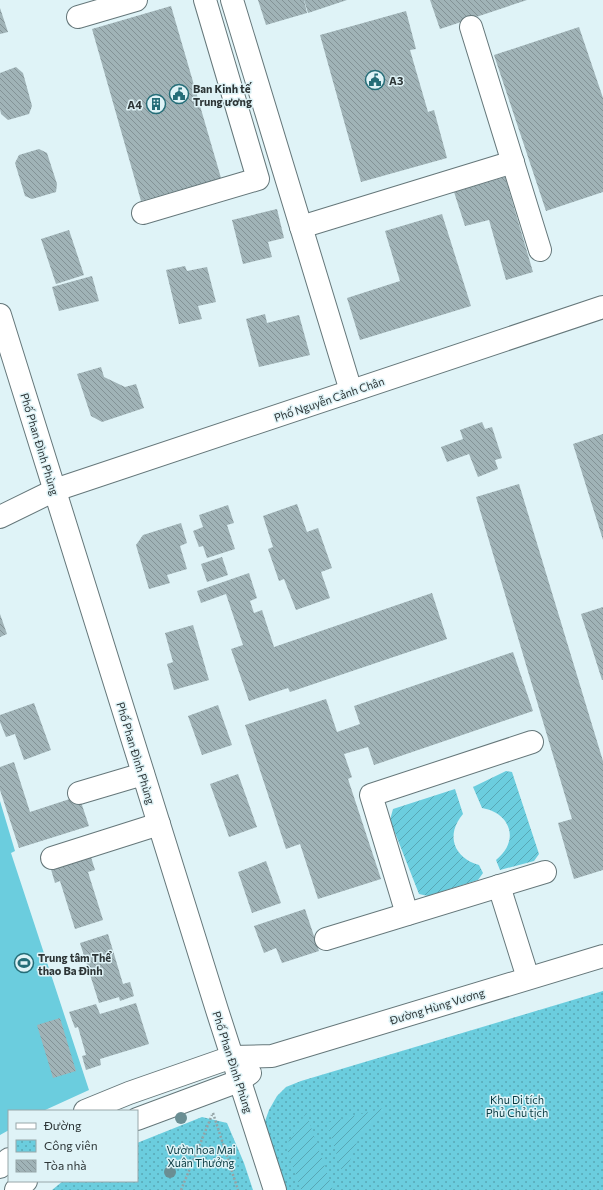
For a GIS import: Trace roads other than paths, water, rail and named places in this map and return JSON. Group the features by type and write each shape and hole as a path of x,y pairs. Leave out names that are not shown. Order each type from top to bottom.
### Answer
{"main road":[{"path":"78,17 136,0"},
{"path":"143,213 258,179 205,0"},
{"path":"232,0 351,391"},
{"path":"471,27 540,250"},
{"path":"228,78 253,72"},
{"path":"255,168 281,161"},
{"path":"301,227 513,162"},
{"name":"Phố Nguyễn Cảnh Chân","path":"0,517 55,490 603,307"},
{"name":"Phố Phan Đình Phùng","path":"0,315 239,1081 275,1190"},
{"path":"407,914 371,795 532,742"},
{"path":"79,793 143,774"},
{"path":"52,858 159,824"},
{"path":"326,939 545,872"},
{"path":"499,886 528,978"},
{"name":"Đường Hùng Vương","path":"86,1110 129,1093 232,1057 272,1056 603,956"},
{"name":"Đường Hùng Vương","path":"138,1119 239,1081 272,1056"},
{"path":"0,1167 8,1160"},
{"path":"16,1190 25,1182"}],"place":[{"name":"A3","path":"375,80"},
{"name":"Ban Kinh tế Trung ương","path":"179,94"},
{"name":"A4","path":"156,104"},
{"name":"Trung tâm Thể thao Ba Đình","path":"24,963"}],"park label":[{"name":"Khu Di tích Phủ Chủ tịch","path":"517,1105"},
{"name":"Vườn hoa Mai Xuân Thưởng","path":"201,1155"}]}
